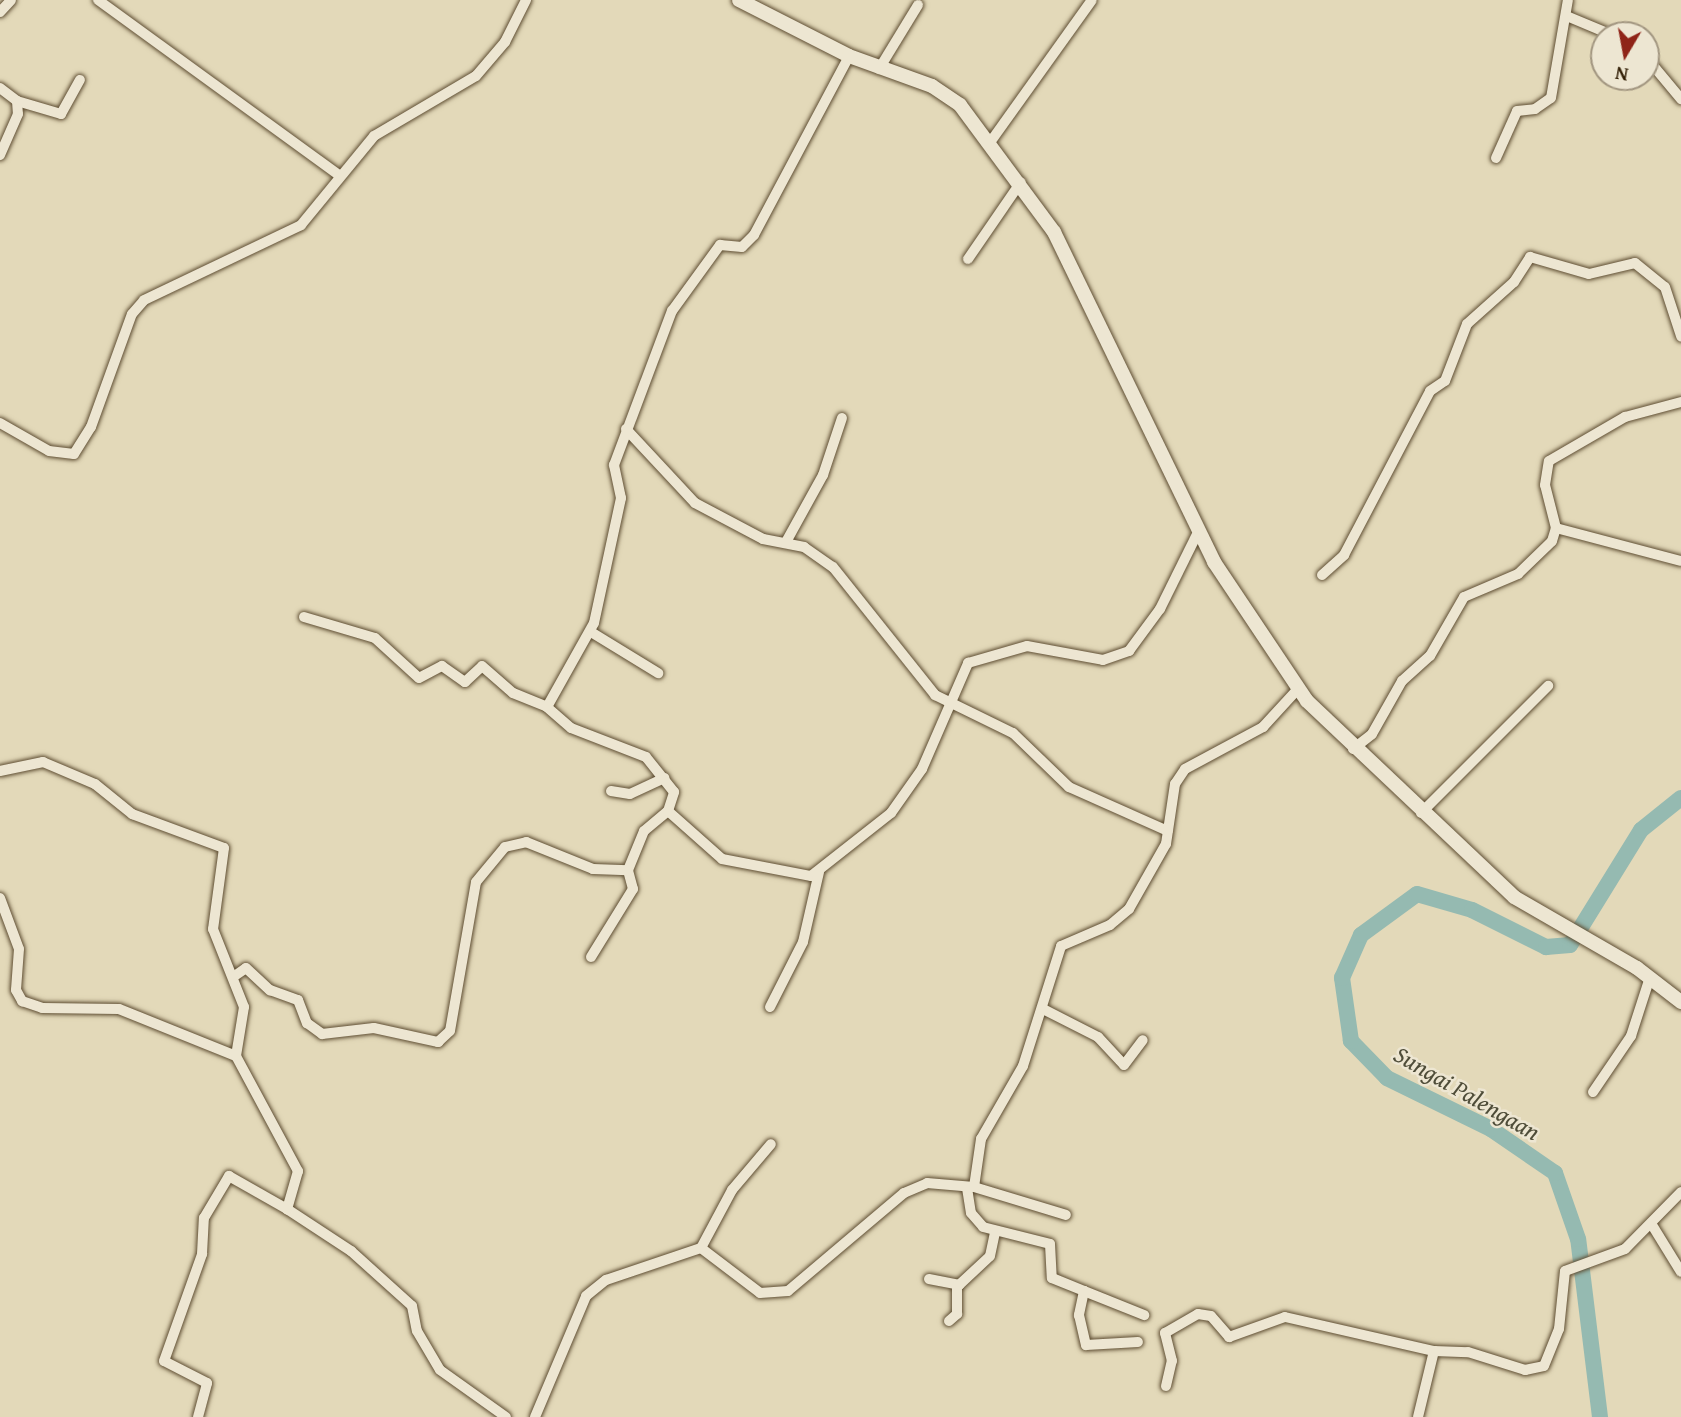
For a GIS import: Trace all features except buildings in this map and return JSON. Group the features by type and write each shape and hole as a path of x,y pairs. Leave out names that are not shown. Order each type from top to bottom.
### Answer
{"street":[{"path":"0,12 11,0"},
{"path":"0,424 49,451 74,454 139,306 286,236 339,175 401,115 476,76 505,42 526,0"},
{"path":"740,0 849,56 943,92 991,141 1062,246 1198,532 1298,689 1353,749 1514,897 1563,930 1650,977 1681,1002"},
{"path":"991,141 1092,0"},
{"path":"1496,158 1518,110 1549,100 1550,71 1569,17 1568,0"},
{"path":"102,1 339,175"},
{"path":"879,69 918,5"},
{"path":"1569,17 1590,26"},
{"path":"547,707 591,632 621,498 612,476 626,429 676,304 722,243 742,247 754,235 849,56"},
{"path":"1660,74 1681,99"},
{"path":"0,88 17,101 61,114 80,79"},
{"path":"0,155 15,125 17,101"},
{"path":"968,259 1021,182"},
{"path":"1322,575 1344,555 1430,391 1445,381 1467,324 1507,289 1530,257 1589,274 1635,263 1665,287 1681,336"},
{"path":"1353,749 1377,729 1402,681 1430,656 1464,597 1528,568 1556,528 1545,485 1549,461 1633,414 1681,402"},
{"path":"786,542 823,475 842,418"},
{"path":"626,429 695,503 763,539 786,542 819,555 845,578 911,672 947,704 1013,733 1069,787 1168,831"},
{"path":"1556,528 1681,561"},
{"path":"668,811 722,859 798,878 819,872 891,813 922,769 964,667 981,655 1047,646 1103,660 1129,651 1160,609 1198,532"},
{"path":"304,617 374,638 419,678 444,666 465,682 482,666 513,693 547,707 571,728 638,752 664,778 675,795 668,811 643,831 628,870 634,889 591,957"},
{"path":"591,632 658,673"},
{"path":"1421,813 1548,686"},
{"path":"1144,1315 1052,1278 1049,1243 995,1233 975,1219 970,1187 981,1139 1013,1091 1043,1009 1061,946 1121,918 1161,854 1168,831 1175,784 1185,769 1263,727 1298,689"},
{"path":"0,771 43,762 95,784 132,814 221,845 226,859 213,929 236,975 244,1013 236,1056 298,1171 287,1209"},
{"path":"611,791 629,794 664,778"},
{"path":"236,975 246,968 270,989 298,1000 307,1023 322,1034 374,1028 438,1042 450,1031 476,882 505,847 526,842 593,869 628,870"},
{"path":"770,1007 803,942 819,872"},
{"path":"0,898 21,958 16,990 27,1004 119,1009 236,1056"},
{"path":"1593,1092 1631,1036 1650,977"},
{"path":"1043,1009 1098,1037 1124,1065 1143,1040"},
{"path":"536,1417 589,1290 701,1248 732,1190 771,1144"},
{"path":"198,1417 207,1383 164,1361 202,1254 204,1218 229,1176 287,1209 351,1251 412,1306 417,1331 440,1370 506,1417"},
{"path":"701,1248 760,1293 788,1291 904,1193 927,1183 970,1187 1066,1215"},
{"path":"1166,1386 1172,1361 1164,1336 1176,1323 1198,1314 1211,1316 1228,1337 1285,1317 1434,1351 1468,1352 1540,1368 1554,1347 1563,1274 1572,1266 1613,1255 1652,1225 1681,1192"},
{"path":"1652,1225 1681,1272"},
{"path":"949,1321 957,1314 957,1286 990,1256 995,1233"},
{"path":"929,1279 957,1286"},
{"path":"1084,1291 1079,1315 1086,1345 1138,1342"},
{"path":"1418,1417 1434,1351"}],"waterway":[{"name":"Sungai Palengaan","path":"1600,1417 1578,1239 1555,1173 1491,1129 1387,1078 1351,1041 1342,978 1361,935 1417,894 1472,910 1546,947 1570,945 1641,830 1681,798"}]}
